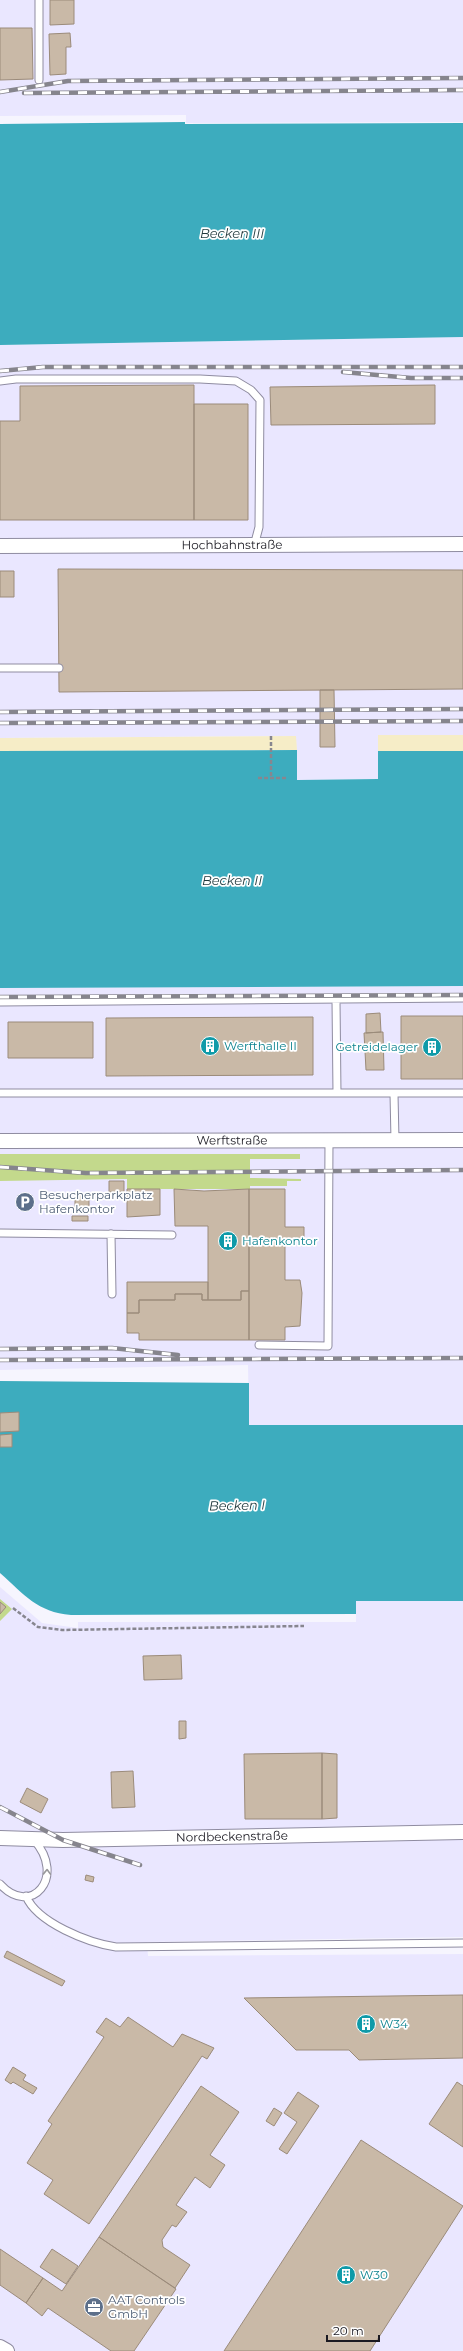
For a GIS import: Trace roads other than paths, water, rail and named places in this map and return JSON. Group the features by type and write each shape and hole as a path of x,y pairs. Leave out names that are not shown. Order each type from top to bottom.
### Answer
{"street":[{"name":"Hochbahnstraße","path":"0,546 463,544"},
{"name":"Werftstraße","path":"0,1141 463,1140"},
{"name":"Nordbeckenstraße","path":"0,1838 34,1840 463,1832"},
{"path":"0,2346 7,2351"}],"lane":[{"path":"39,0 39,80"},
{"path":"0,381 16,379 200,379 236,381 251,390 260,400 259,527 254,546"},
{"path":"0,668 58,668"},
{"path":"0,1002 463,998"},
{"path":"336,1000 337,1093"},
{"path":"0,1093 463,1093"},
{"path":"394,1094 395,1140"},
{"path":"259,1345 328,1346 329,1140"},
{"path":"0,1233 172,1235"},
{"path":"111,1234 112,1294"},
{"path":"0,1884 13,1894 26,1896 39,1891 48,1876 45,1856 34,1840"},
{"path":"26,1896 30,1905 48,1920 66,1930 101,1945 463,1943"}],"water":[{"name":"Becken III","path":"185,122 185,124 463,123 463,337 0,345 0,124"},
{"name":"Becken II","path":"297,750 297,780 378,779 378,751 463,751 463,986 0,988 0,751"},
{"name":"Becken I","path":"0,1381 249,1383 249,1425 463,1425 463,1601 356,1601 356,1614 71,1615 59,1613 40,1606 24,1595 0,1573"}],"railway":[{"path":"0,92 68,81 463,78"},
{"path":"24,93 463,90"},
{"path":"0,371 43,367 463,367"},
{"path":"343,372 411,378 463,378"},
{"path":"0,712 463,709"},
{"path":"0,723 463,721"},
{"path":"0,997 463,995"},
{"path":"0,1167 86,1173 463,1170"},
{"path":"0,1349 112,1348 178,1355"},
{"path":"0,1360 463,1358"},
{"path":"0,1807 63,1840 140,1865"}],"place":[{"name":"Werfthalle II","path":"210,1046"},
{"name":"Getreidelager","path":"432,1047"},
{"name":"Besucherparkplatz Hafenkontor","path":"25,1202"},
{"name":"Hafenkontor","path":"228,1241"},
{"name":"W34","path":"366,2024"},
{"name":"W30","path":"346,2275"},
{"name":"AAT Controls GmbH","path":"94,2307"}]}
